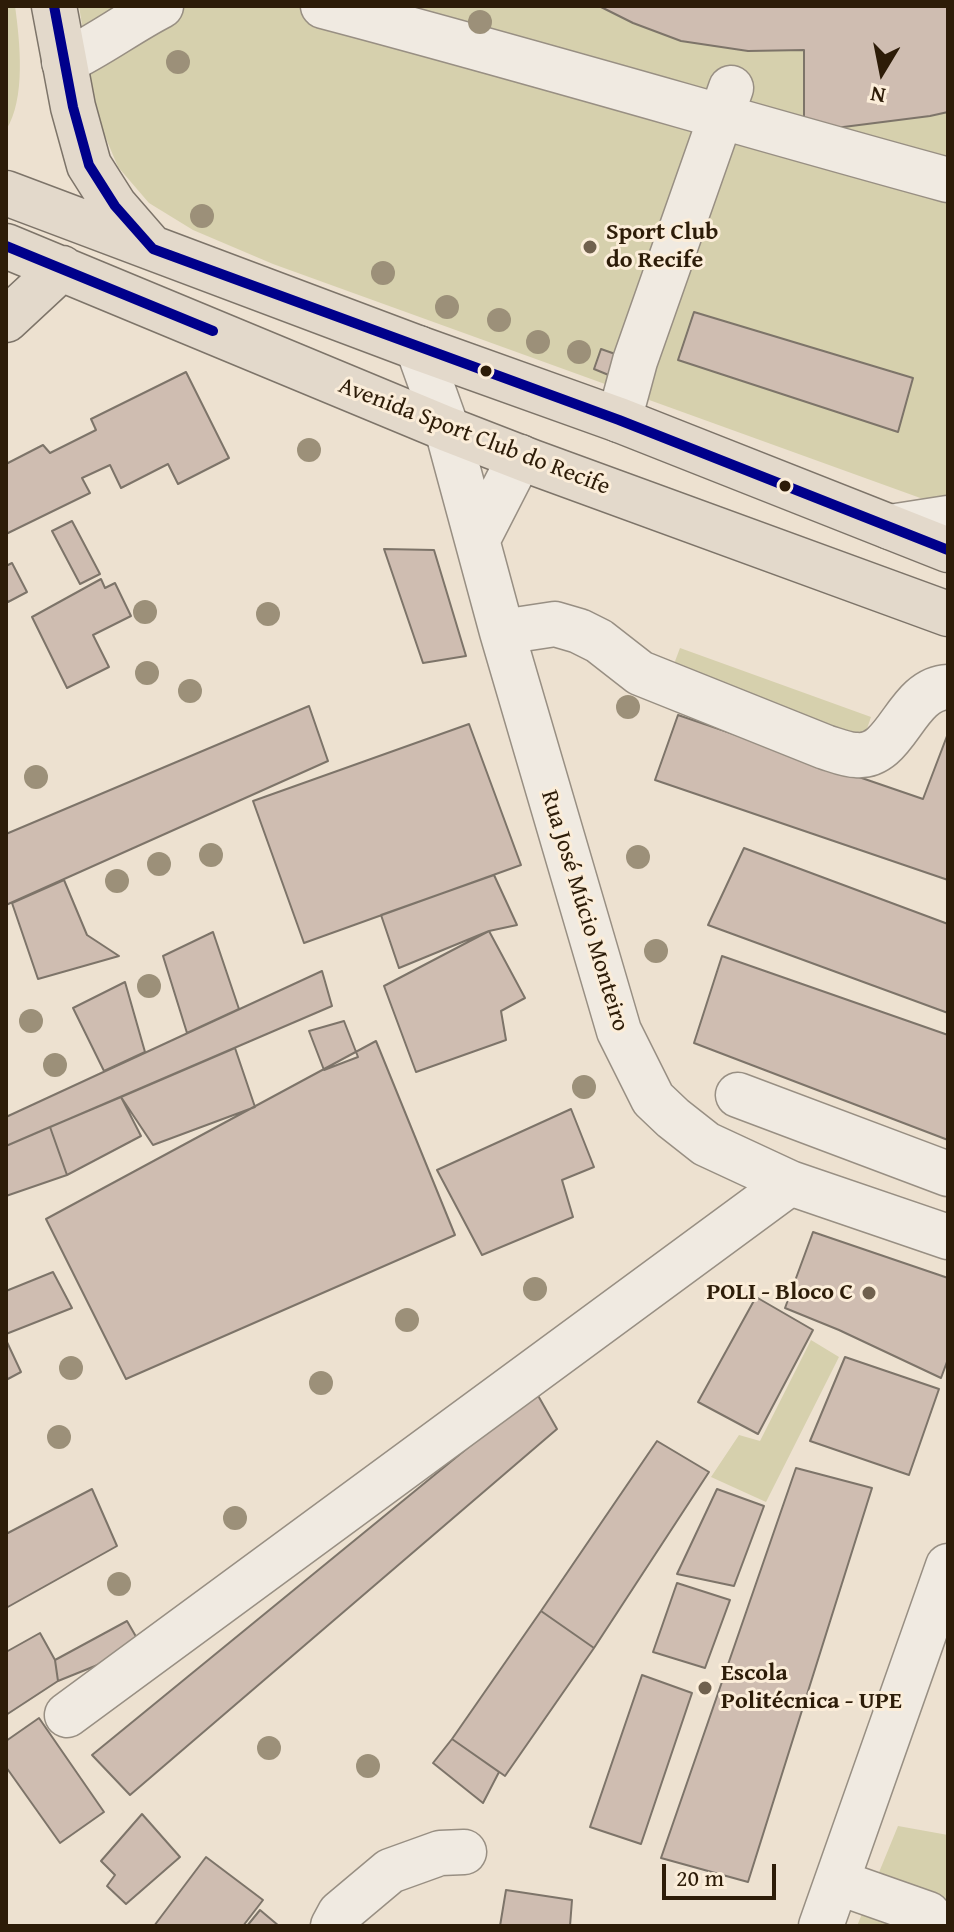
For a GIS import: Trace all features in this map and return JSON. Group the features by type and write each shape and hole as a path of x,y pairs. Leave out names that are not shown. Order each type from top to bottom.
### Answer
{"highway":[{"path":"54,6 73,107 89,165 115,206 153,249"},
{"path":"6,193 619,420 948,550"},
{"name":"Avenida Sport Club do Recife","path":"6,246 447,429 948,614"},
{"path":"6,320 62,268"}],"street":[{"path":"64,62 161,6"},
{"path":"323,6 482,48 726,103 948,180"},
{"path":"619,420 635,361 726,103"},
{"name":"Rua José Múcio Monteiro","path":"418,348 447,429 502,632 619,1031 653,1099 706,1144 790,1183 948,1237"},
{"path":"478,539 520,457"},
{"path":"890,527 948,518"},
{"path":"502,632 555,624 579,631 599,641 640,673 825,747 854,755 863,755 885,744 921,699 932,690 948,687"},
{"path":"738,1095 948,1174"},
{"path":"67,1715 790,1183"},
{"path":"821,1926 948,1566"},
{"path":"333,1926 340,1913 390,1871 440,1853 464,1852"},
{"path":"837,1882 932,1912"}],"shaded area":[{"path":"6,6 15,6 20,70 17,103 6,130"},
{"name":"Sport Club do Recife","path":"79,6 948,6 948,508 273,264 193,230 149,203 118,167 97,117"},
{"path":"680,648 871,717 859,752 668,680"},
{"path":"811,1340 839,1357 766,1502 711,1477 739,1435 760,1441"},
{"path":"898,1826 948,1835 948,1926 857,1926"}],"building":[{"path":"599,6 948,6 948,112 804,132 804,50 748,51 681,41"},
{"path":"694,312 913,378 898,432 678,360"},
{"path":"601,349 618,355 611,376 594,369"},
{"path":"186,372 229,458 178,484 168,464 121,488 110,465 82,478 90,493 6,534 6,464 43,445 50,453 96,430 91,419"},
{"path":"72,521 100,574 80,584 52,531"},
{"path":"384,549 434,550 466,656 423,663"},
{"path":"12,563 27,592 8,602 6,566"},
{"path":"101,579 105,588 115,583 131,616 93,635 109,667 67,688 32,617"},
{"path":"309,706 328,761 6,905 6,834"},
{"path":"678,715 923,799 947,736 948,880 655,780"},
{"path":"469,724 521,865 304,943 253,801"},
{"path":"744,848 948,924 948,1013 708,925"},
{"path":"494,875 517,925 489,931 399,968 381,915"},
{"path":"64,880 87,935 119,956 38,979 12,903"},
{"path":"489,931 525,998 501,1011 506,1040 416,1072 384,986"},
{"path":"213,932 239,1009 187,1033 163,956"},
{"path":"722,956 948,1035 948,1140 694,1043"},
{"path":"322,971 332,1006 6,1146 6,1117"},
{"path":"125,982 145,1052 104,1071 73,1008"},
{"path":"344,1021 358,1057 324,1070 309,1031"},
{"path":"376,1041 455,1235 126,1379 46,1219"},
{"path":"235,1048 255,1107 153,1145 121,1097"},
{"path":"121,1097 141,1136 67,1175 50,1127"},
{"path":"571,1109 594,1167 562,1180 573,1217 482,1255 437,1170"},
{"path":"50,1127 67,1175 6,1196 6,1146"},
{"name":"POLI - Bloco C","path":"813,1232 948,1278 948,1359 941,1378 785,1308"},
{"path":"53,1272 72,1308 6,1334 6,1291"},
{"path":"756,1297 813,1330 758,1434 698,1402"},
{"path":"6,1340 21,1372 6,1380"},
{"path":"845,1357 939,1389 909,1475 810,1441"},
{"path":"536,1392 557,1429 130,1795 92,1755"},
{"path":"657,1441 709,1472 594,1648 541,1611"},
{"path":"796,1468 872,1488 748,1882 661,1858"},
{"path":"92,1489 117,1546 6,1608 6,1534"},
{"path":"717,1489 764,1506 734,1586 677,1574"},
{"path":"677,1583 730,1600 705,1668 653,1652"},
{"path":"541,1611 594,1648 505,1776 452,1739"},
{"path":"127,1621 142,1647 58,1681 55,1660"},
{"path":"40,1633 55,1660 58,1681 6,1715 6,1652"},
{"path":"642,1675 692,1693 641,1844 590,1827"},
{"path":"39,1718 104,1812 60,1843 6,1767 6,1741"},
{"path":"452,1739 499,1772 483,1803 433,1763"},
{"path":"142,1814 180,1857 126,1904 107,1886 115,1875 101,1861"},
{"path":"206,1857 263,1900 243,1926 154,1926"},
{"path":"506,1890 572,1900 570,1926 500,1926"},
{"path":"260,1910 279,1926 247,1926"}],"transit line":[{"path":"54,6 73,107 89,165 115,206 153,249 619,420 948,550"},
{"path":"6,246 213,331"}],"place":[{"name":"Sport Club do Recife","path":"590,247"},
{"name":"POLI - Bloco C","path":"869,1293"},
{"name":"Escola Politécnica - UPE","path":"705,1688"}]}
